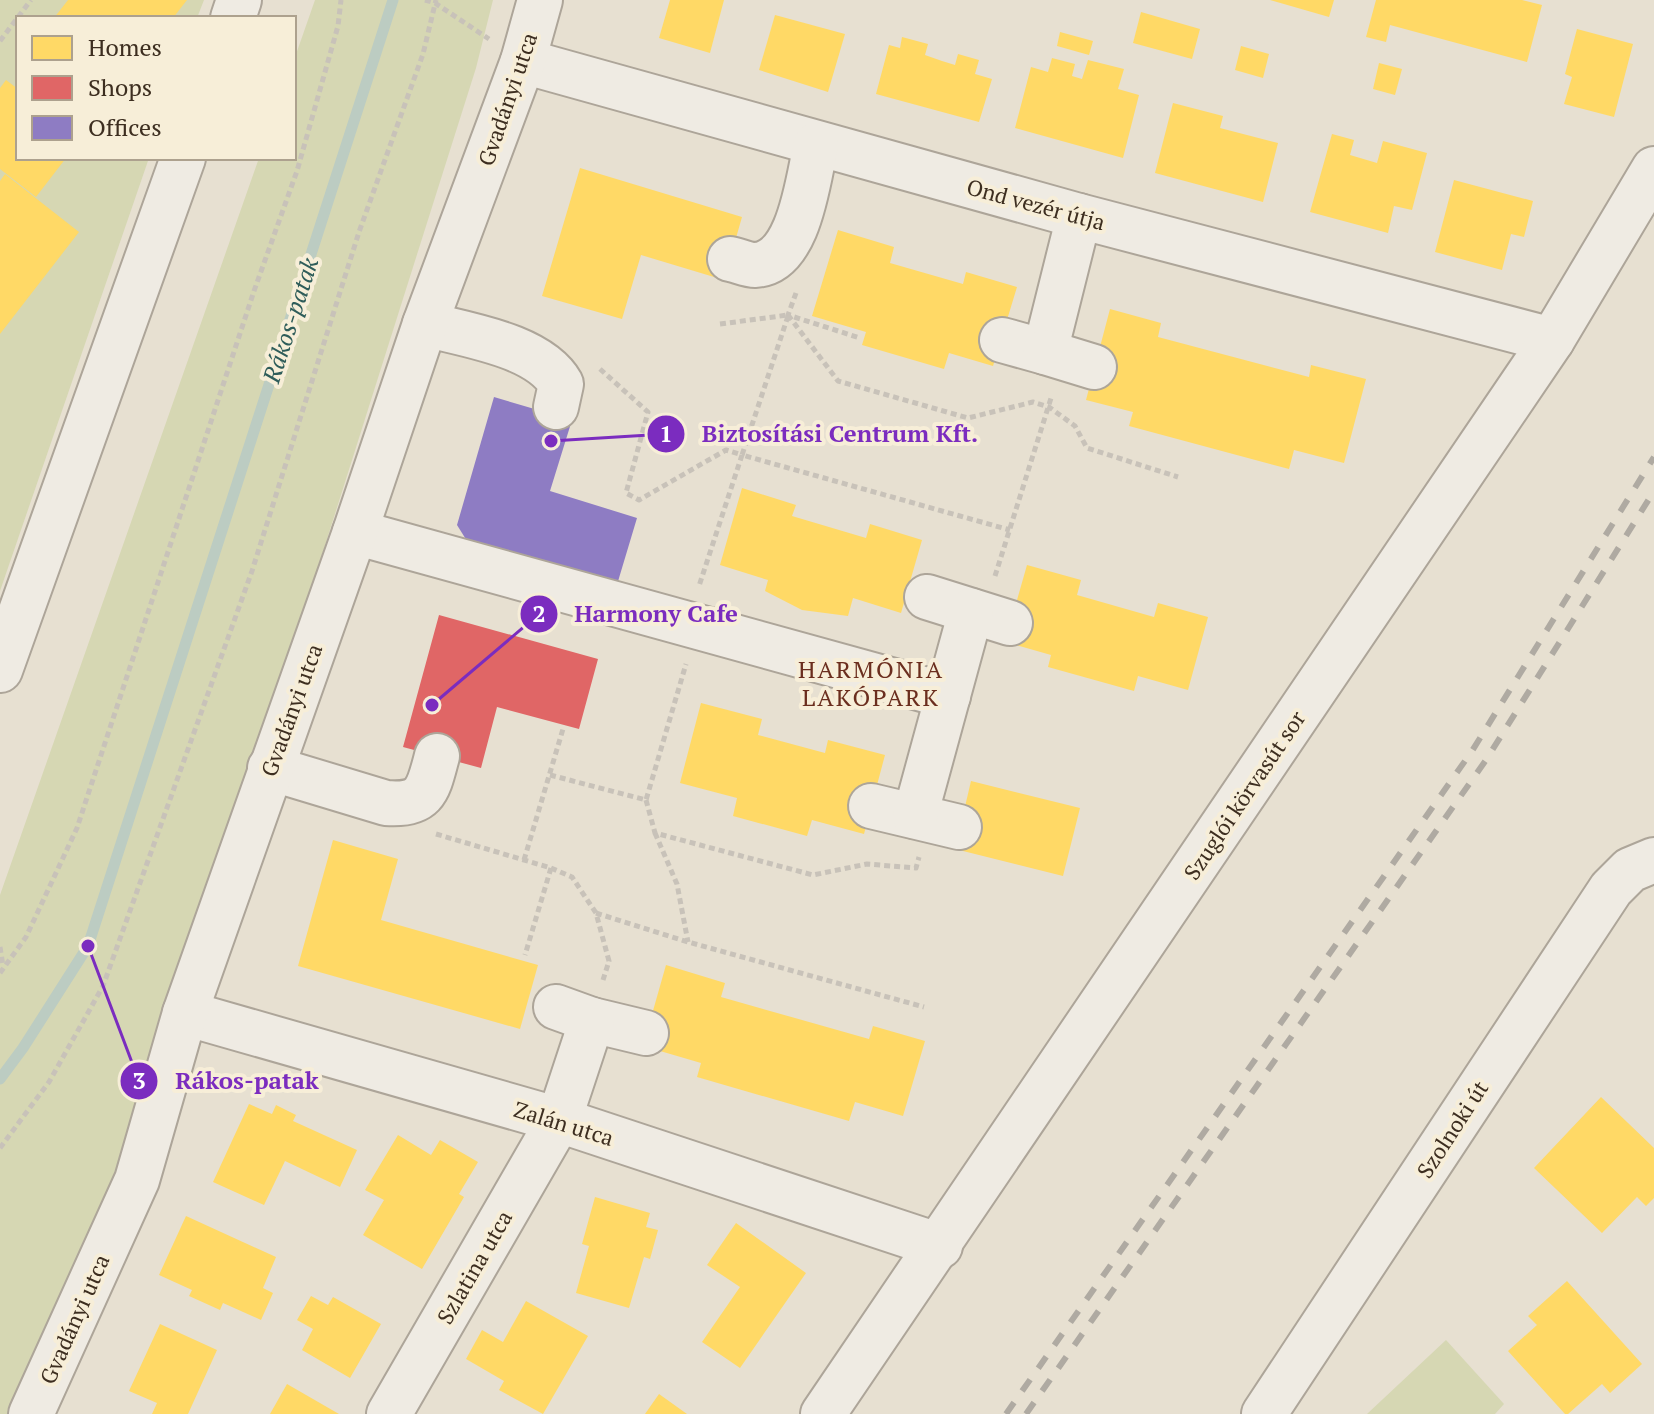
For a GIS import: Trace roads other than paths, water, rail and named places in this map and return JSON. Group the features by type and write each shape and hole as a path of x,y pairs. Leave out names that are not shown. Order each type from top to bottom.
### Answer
{"street":[{"name":"Gvadányi utca","path":"31,1414 137,1180 185,1013 425,324 523,61 540,0"},
{"name":"Ond vezér útja","path":"523,61 816,145 1552,340"},
{"path":"730,259 754,265 773,259 786,246 795,230 816,145"},
{"path":"0,670 182,160"},
{"name":"Szuglói körvasút sor","path":"823,1414 940,1246 1552,340 1654,169"},
{"path":"1002,340 1067,359 1079,216"},
{"path":"425,324 523,351 544,364 554,371 561,384 556,407"},
{"path":"355,532 687,642 948,696"},
{"path":"871,806 934,822 933,756 948,696 988,616 927,597"},
{"path":"270,768 386,803 405,804 417,800 429,787 437,756"},
{"name":"Szolnoki út","path":"1264,1414 1611,889 1630,870 1654,860"},
{"name":"Zalán utca","path":"185,1013 559,1120 940,1246"},
{"name":"Szlatina utca","path":"389,1414 559,1120 574,1013 646,1033"}],"waterway":[{"name":"Rákos-patak","path":"0,1079 88,946 393,0"}],"railway":[{"path":"1006,1414 1472,751 1654,457"},
{"path":"1026,1414 1486,760 1654,491"}],"place":[{"name":"Biztosítási Centrum Kft.","path":"551,441"},
{"name":"Harmony Cafe","path":"432,705"},
{"name":"Rákos-patak","path":"88,946"}],"district":[{"name":"HARMÓNIA LAKÓPARK","path":"871,683"}]}
